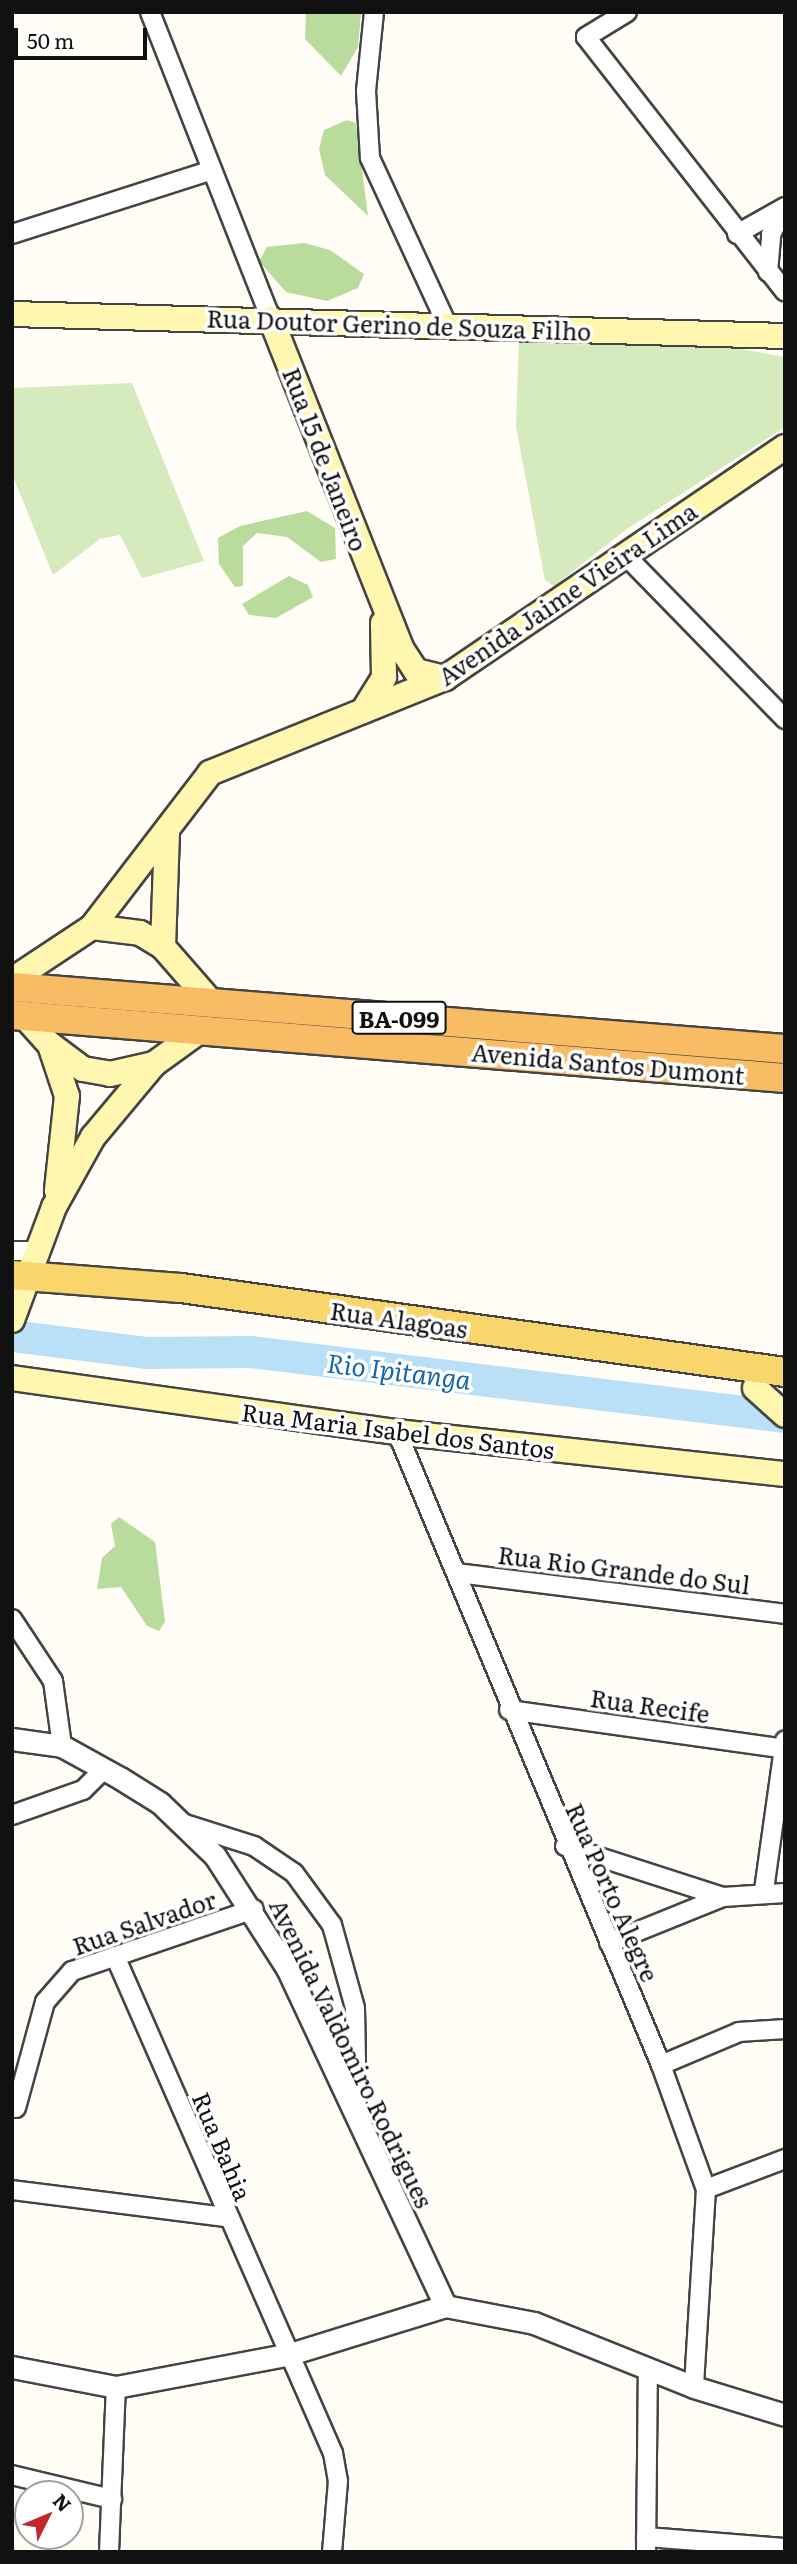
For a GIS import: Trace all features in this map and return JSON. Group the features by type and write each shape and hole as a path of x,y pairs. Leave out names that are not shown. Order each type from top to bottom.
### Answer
{"highway":[{"name":"Avenida Santos Dumont","path":"12,987 785,1049"},
{"name":"Avenida Santos Dumont","path":"18,1016 785,1077"}],"main road":[{"name":"Rua Doutor Gerino de Souza Filho","path":"12,314 271,319 448,327 785,336"},
{"name":"Rua 15 de Janeiro","path":"271,319 408,661 424,676 445,678"},
{"name":"Avenida Jaime Vieira Lima","path":"12,980 92,927 211,773 445,678 785,447"},
{"name":"Rua 15 de Janeiro","path":"363,711 384,677 381,598"},
{"path":"163,947 168,829"},
{"path":"92,927 140,933 163,947 211,1002"},
{"path":"18,1016 50,1045 83,1069 110,1074 154,1064"},
{"path":"20,1279 54,1207 93,1137 154,1064 201,1030"},
{"path":"50,1045 67,1096 54,1207"},
{"name":"Rua Alagoas","path":"20,1279 181,1288 785,1372"},
{"path":"734,1367 785,1416"},
{"name":"Rua Maria Isabel dos Santos","path":"12,1378 397,1432 785,1474"}],"street":[{"path":"150,12 271,319"},
{"path":"374,12 366,119 370,158 448,327"},
{"path":"627,12 586,37 737,234 785,292"},
{"path":"12,234 212,170"},
{"path":"737,234 785,208"},
{"path":"768,271 771,234 785,208"},
{"path":"624,554 785,719"},
{"name":"Rua Porto Alegre","path":"397,1432 457,1573 565,1846 661,2065 706,2189 694,2387"},
{"name":"Rua Rio Grande do Sul","path":"457,1573 785,1614"},
{"path":"12,1619 53,1681 62,1746"},
{"name":"Rua Recife","path":"509,1710 784,1746"},
{"name":"Avenida Valdomiro Rodrigues","path":"12,1739 62,1746 104,1769 182,1823 254,1909 357,2116 445,2306"},
{"path":"764,1890 784,1746"},
{"path":"12,1815 83,1790 104,1769"},
{"path":"182,1823 254,1846 294,1873 332,1925 355,2008 357,2116"},
{"path":"565,1846 723,1897"},
{"path":"609,1943 723,1897 764,1890 785,1893"},
{"name":"Rua Salvador","path":"16,2108 45,2003 72,1971 254,1909"},
{"name":"Rua Bahia","path":"115,1956 226,2217 333,2453 338,2482 332,2552"},
{"path":"661,2065 739,2032 785,2029"},
{"path":"706,2189 785,2159"},
{"path":"12,2190 226,2217"},
{"path":"12,2367 116,2387 290,2354 445,2306 534,2323 694,2387 785,2415"},
{"path":"648,2369 646,2544 785,2548"},
{"path":"109,2552 116,2387"},
{"path":"12,2475 112,2499"}],"green space":[{"path":"306,14 361,14 358,47 341,76 305,39"},
{"path":"347,120 356,123 368,216 325,175 319,149 324,130"},
{"path":"304,243 330,250 364,274 358,288 327,301 286,292 259,261 267,247"},
{"path":"519,337 694,341 785,357 785,427 627,529 554,586 545,580 516,427"},
{"path":"132,383 204,561 142,578 120,535 100,539 53,575 12,474 12,388"},
{"path":"307,511 335,528 336,559 321,562 287,537 257,533 243,546 243,586 235,587 219,564 218,538 240,526"},
{"path":"289,576 308,585 313,597 276,618 249,615 242,604"},
{"path":"119,1517 155,1542 165,1622 159,1631 147,1626 121,1587 97,1589 102,1558 115,1546 111,1524"}],"waterway":[{"name":"Rio Ipitanga","path":"12,1336 146,1353 250,1352 785,1417"}]}
